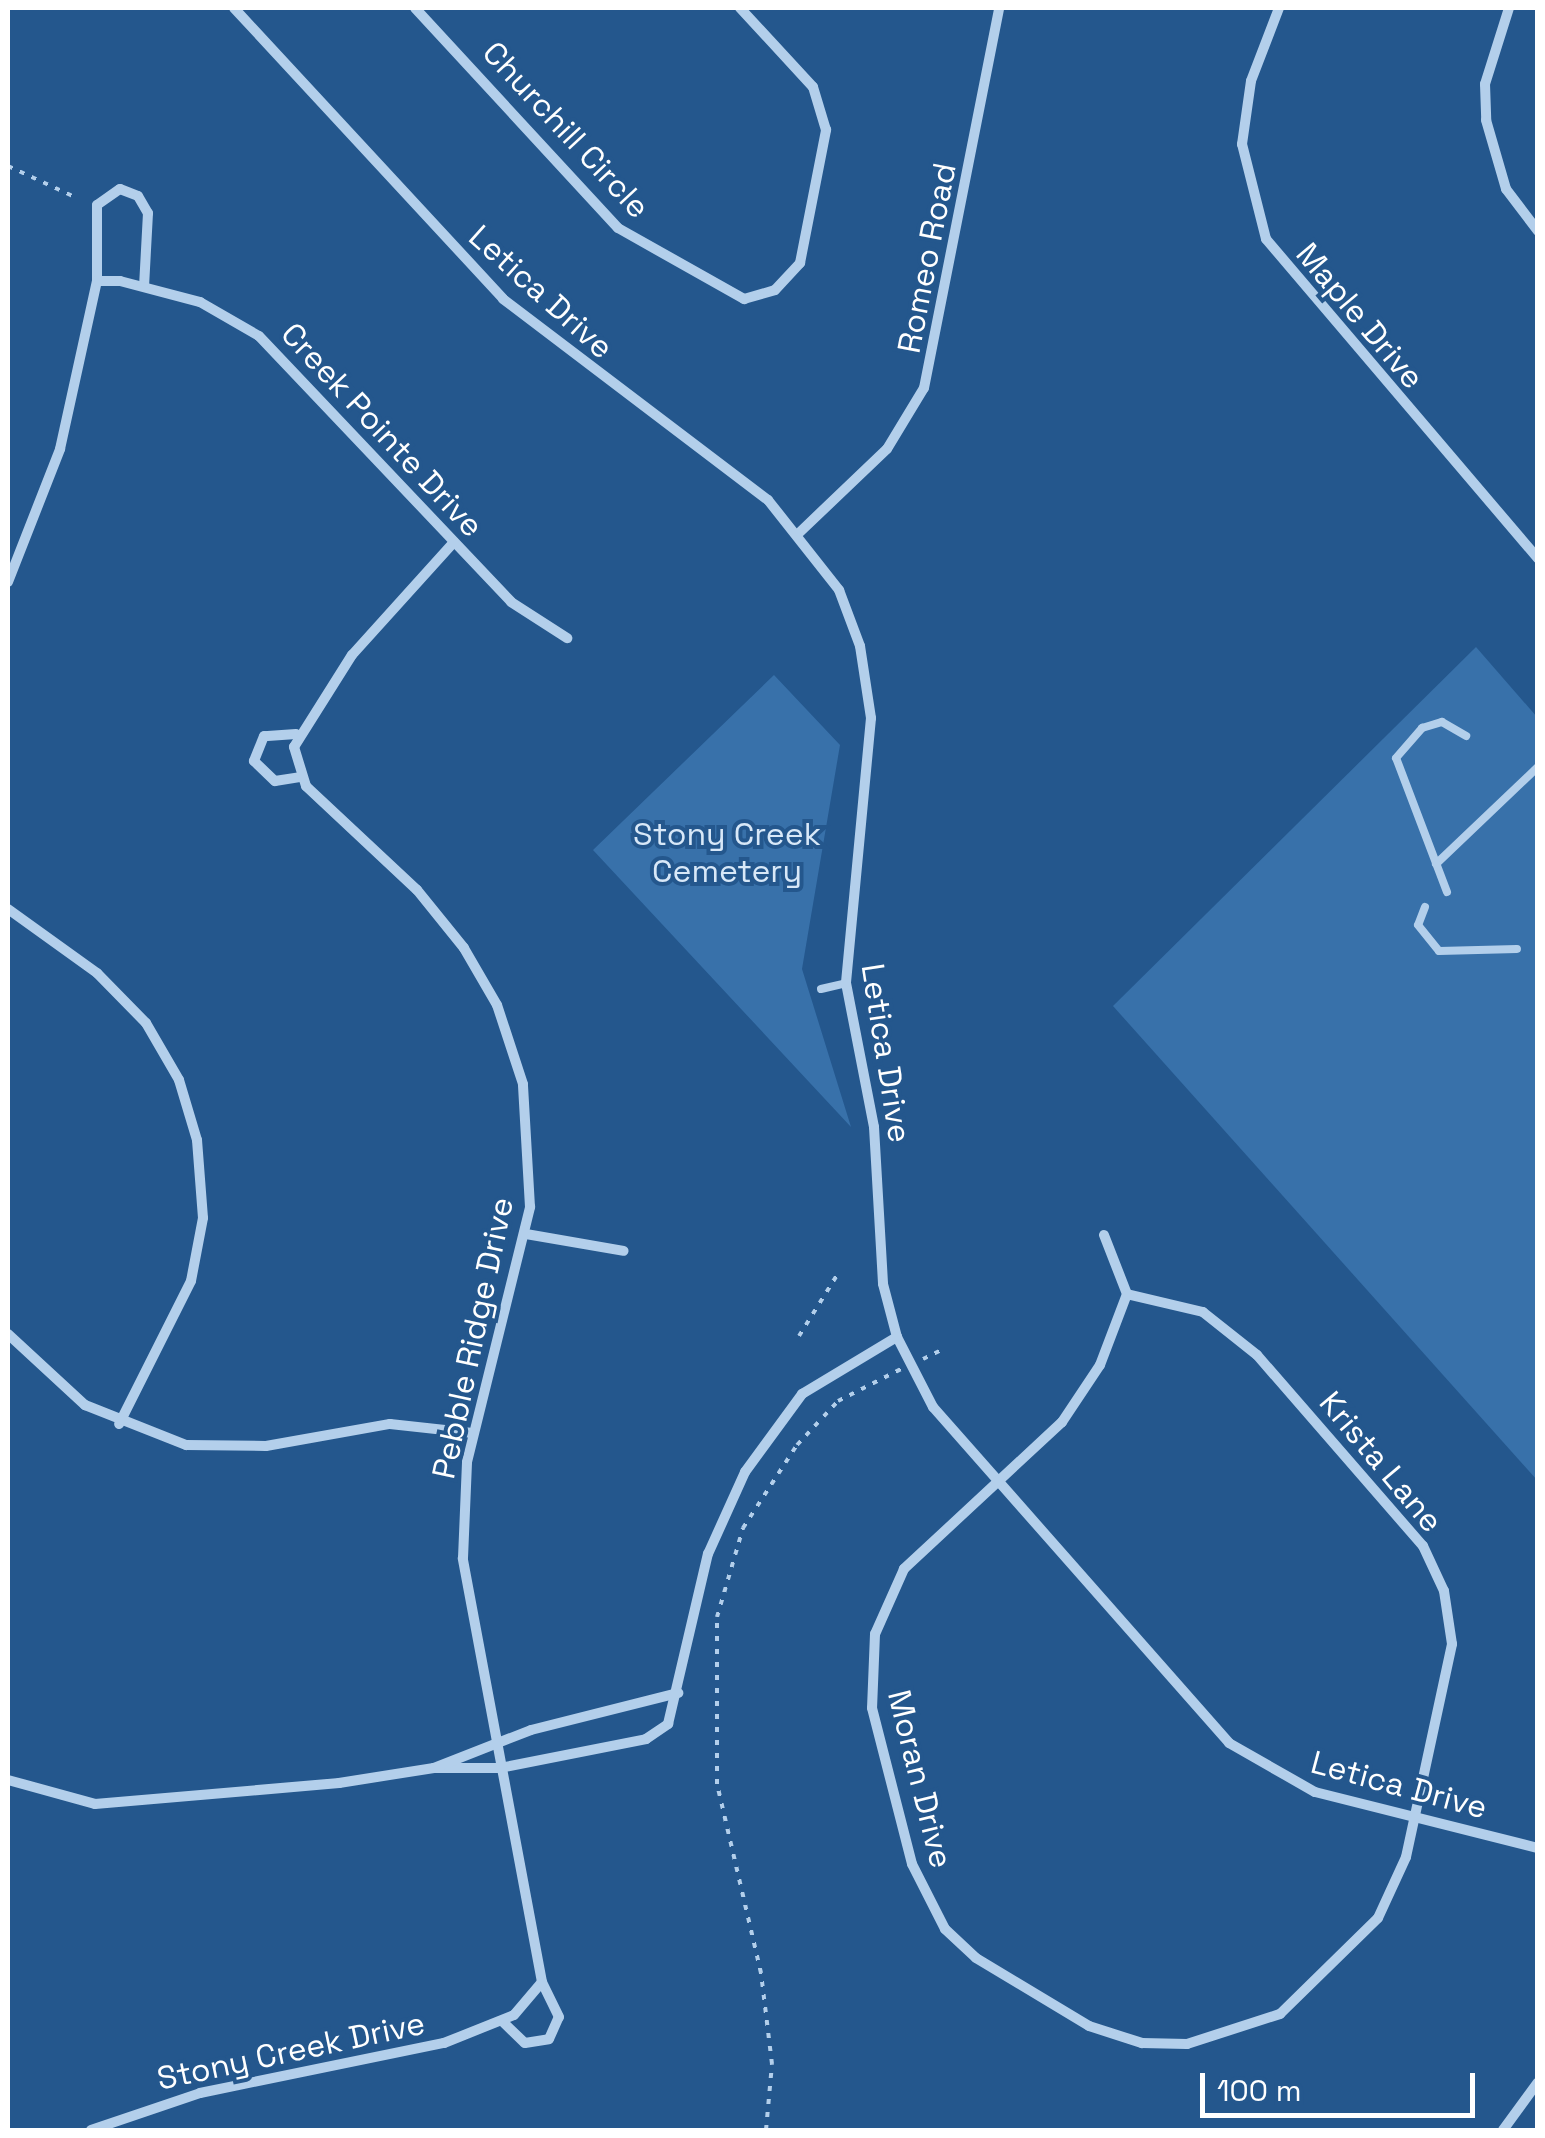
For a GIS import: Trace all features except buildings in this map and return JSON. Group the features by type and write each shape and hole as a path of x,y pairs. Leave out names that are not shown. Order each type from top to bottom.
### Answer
{"street":[{"name":"Letica Drive","path":"234,8 503,300 800,532 848,608 870,697 846,983 874,1127 878,1242 897,1338 933,1407 1228,1743 1293,1784 1538,1848"},
{"name":"Churchill Circle","path":"415,8 618,228 744,299 776,290 800,263 826,130 812,86 740,8"},
{"name":"Romeo Road","path":"800,532 887,449 924,388 999,8"},
{"name":"Maple Drive","path":"1279,8 1251,81 1242,144 1266,239 1538,558"},
{"path":"1508,8 1485,84 1486,120 1506,189 1538,231"},
{"path":"8,582 60,449 96,281 97,205 120,189 138,196 148,214 144,286"},
{"name":"Creek Pointe Drive","path":"96,281 144,286 216,308 259,336 511,602 567,638"},
{"name":"Pebble Ridge Drive","path":"454,542 373,630 296,734 264,736 254,761 274,781 300,777 440,915 497,1005 530,1122 526,1234 473,1433 464,1591 542,1982 558,2018 549,2039 525,2043 503,2022"},
{"path":"296,734 300,777"},
{"path":"8,909 97,973 146,1023 179,1080 196,1140 203,1218 191,1281 119,1424"},
{"path":"526,1234 624,1251"},
{"path":"1104,1235 1126,1294"},
{"name":"Moran Drive","path":"1126,1294 1077,1405 904,1570 870,1663 872,1708 918,1881 976,1958 1122,2038 1176,2045 1235,2034 1298,2000 1367,1932 1399,1879 1417,1817"},
{"name":"Krista Lane","path":"1126,1294 1173,1300 1229,1328 1422,1546 1444,1591 1452,1644 1417,1817"},
{"path":"8,1334 66,1393 119,1424 232,1449 390,1424 473,1433"},
{"path":"8,1780 52,1798 124,1804 434,1768 500,1768 646,1739 668,1724 708,1554 752,1460 802,1394 897,1338"},
{"path":"434,1768 495,1742 678,1693"},
{"name":"Stony Creek Drive","path":"91,2130 184,2097 371,2065 503,2022 524,2007 542,1982"},
{"path":"1502,2130 1538,2082"}],"lane":[{"path":"1447,892 1396,758 1422,728 1442,722 1466,736"},
{"path":"1436,864 1538,767"},
{"path":"1425,907 1418,925 1439,951 1517,949"},
{"path":"821,989 846,983"}],"path":[{"path":"8,166 78,198"},
{"path":"799,1336 839,1272"},
{"path":"921,1360 946,1348"},
{"path":"766,2130 772,2064 762,1973 716,1768 716,1617 743,1528 797,1445 838,1401 899,1370"}],"green space":[{"path":"1476,647 1537,717 1537,1480 1113,1006"},
{"name":"Stony Creek Cemetery","path":"774,675 840,745 802,969 851,1127 593,850"}]}
